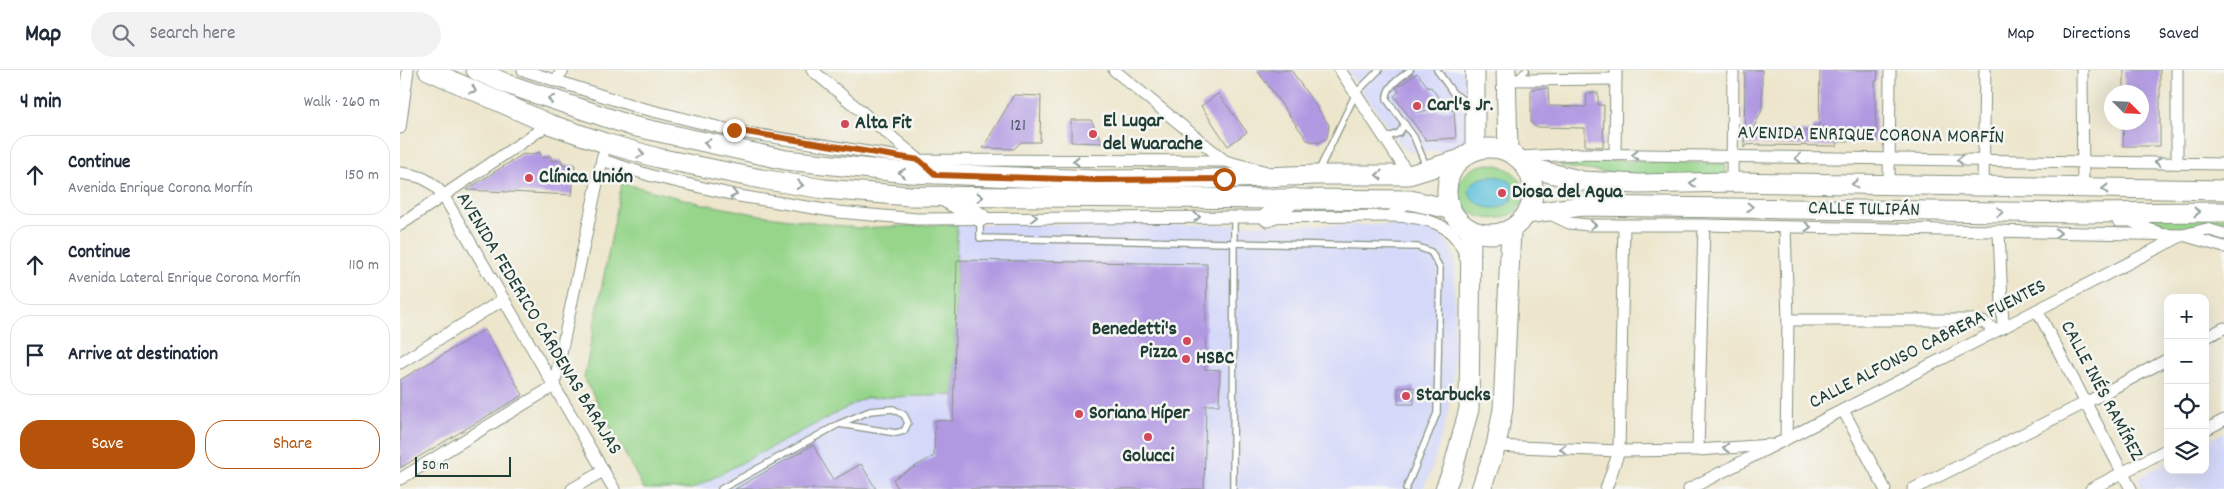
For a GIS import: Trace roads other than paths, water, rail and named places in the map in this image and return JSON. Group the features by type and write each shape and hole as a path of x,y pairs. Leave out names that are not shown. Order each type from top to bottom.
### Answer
{"main road":[{"path":"428,70 549,124 604,152 658,158 761,179 866,194 943,197 1410,200 1450,209"},
{"name":"AVENIDA ENRIQUE CORONA MORFÍN","path":"476,70 507,84 632,126 786,160 936,175 1098,180 1409,175 1428,170 1486,148 1584,181 1639,184 1732,182 2224,190"},
{"path":"1475,70 1475,107 1468,155 1452,170 1448,182 1447,196 1450,209 1455,218 1471,231 1484,235 1498,234 1511,230 1527,214 1532,203 1534,191 1532,178 1517,158 1509,77"},
{"path":"943,197 980,217"},
{"path":"1268,217 1294,198"},
{"path":"1527,214 1582,206 2023,212 2224,212"},
{"path":"1481,489 1496,446 1503,409 1511,230"},
{"path":"1445,489 1453,469 1469,409 1471,231"}],"street":[{"path":"400,128 408,70"},
{"path":"523,70 637,107 734,130 919,160 1225,161 1280,176"},
{"path":"554,81 563,70"},
{"path":"812,70 936,175"},
{"path":"1114,70 1225,161"},
{"path":"1340,70 1409,175"},
{"path":"1732,182 1733,70"},
{"path":"1889,184 1890,70"},
{"path":"1983,186 1985,70"},
{"path":"2082,70 2083,189"},
{"path":"2177,70 2177,163"},
{"path":"1509,77 1616,75 1615,155"},
{"path":"400,174 419,176 433,182 444,195 549,124"},
{"path":"400,479 554,386 604,152 652,176 739,196 838,212 917,219 980,217 1417,217 1439,224 1454,236 1463,248 1471,291"},
{"name":"AVENIDA ENRIQUE CORONA MORFÍN","path":"1517,158 1615,155 2082,160 2224,164"},
{"name":"AVENIDA FEDERICO CÁRDENAS BARAJAS","path":"400,225 444,195 614,489"},
{"path":"1391,216 1410,200"},
{"name":"CALLE TULIPÁN","path":"1546,212 1569,223 1588,226 1704,225 2183,235"},
{"path":"2023,212 2045,221 2130,221 2165,235"},
{"path":"1698,450 1704,225"},
{"path":"1606,489 1619,451 1624,226"},
{"path":"1785,227 1788,320 1786,439"},
{"path":"2183,235 2207,228 2224,234"},
{"path":"1788,320 1976,320 2000,329 1999,231"},
{"path":"2183,235 2222,249"},
{"name":"CALLE ALFONSO CABRERA FUENTES","path":"1689,489 2183,235"},
{"path":"400,363 504,299"},
{"name":"CALLE INÉS RAMÍREZ","path":"2037,310 2131,489"},
{"path":"2209,336 2224,328"},
{"path":"1913,489 2164,361"},
{"path":"1843,410 1885,489"},
{"path":"2207,429 2224,420"},
{"path":"1496,446 1619,451 1698,450 1774,445"},
{"path":"2091,489 2164,451"},
{"path":"572,489 603,471"}],"lane":[{"path":"1316,175 1356,93 1379,70"},
{"path":"1410,70 1389,88 1386,94 1387,100 1414,137 1428,170"},
{"path":"1436,70 1453,93 1475,107"},
{"path":"1509,77 1526,70"},
{"path":"1386,138 1400,133 1405,124"},
{"path":"980,217 980,238 1418,247 1431,252 1440,268 1436,413 1406,489"},
{"path":"1233,489 1234,217"},
{"path":"721,489 839,424 870,411 893,409 904,415 908,423 904,432 896,433 839,424"}],"water":[{"path":"1491,176 1505,179 1512,184 1514,192 1511,200 1504,206 1495,208 1483,206 1471,197 1470,187 1480,179"}],"place":[{"name":"Carl's Jr.","path":"1417,106"},
{"name":"Alta Fit","path":"845,124"},
{"name":"El Lugar del Wuarache","path":"1093,134"},
{"name":"Clínica Unión","path":"529,178"},
{"name":"Diosa del Agua","path":"1502,193"},
{"name":"Benedetti's Pizza","path":"1187,341"},
{"name":"HSBC","path":"1186,359"},
{"name":"Starbucks","path":"1406,396"},
{"name":"Soriana Híper","path":"1079,414"},
{"name":"Golucci","path":"1148,437"}]}
